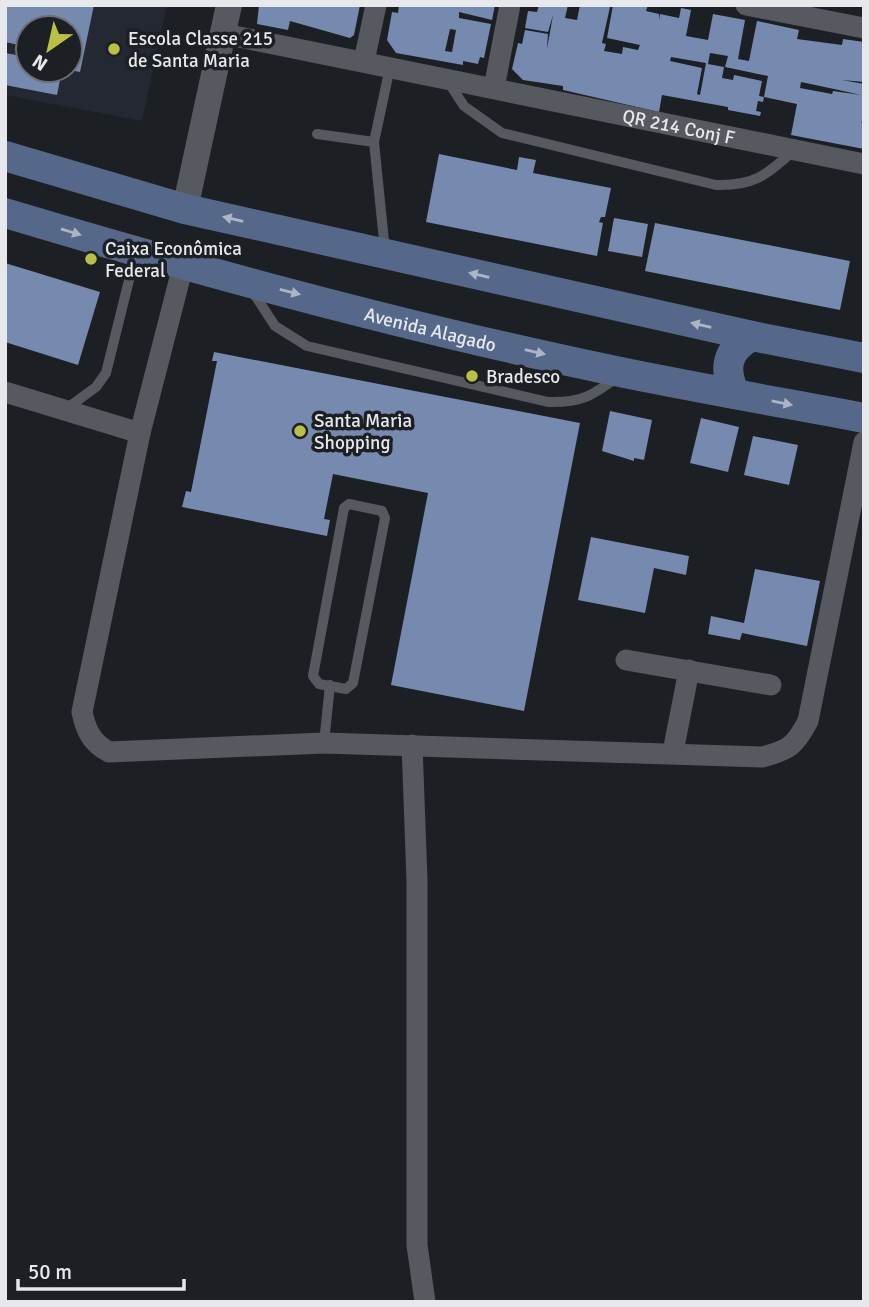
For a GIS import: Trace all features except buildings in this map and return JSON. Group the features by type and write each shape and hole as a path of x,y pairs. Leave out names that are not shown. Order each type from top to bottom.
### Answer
{"main road":[{"path":"5,156 185,209 752,336 864,358"},
{"name":"Avenida Alagado","path":"5,213 183,267 623,373 864,418"},
{"path":"735,394 728,380 729,357 740,343 752,336"}],"street":[{"path":"185,209 229,5"},
{"path":"364,61 376,5"},
{"path":"494,88 510,5"},
{"path":"746,5 864,29"},
{"name":"QR 214 Conj F","path":"224,34 864,164"},
{"path":"183,267 140,433 82,712 85,729 97,746 109,752 324,743 673,752 762,757 787,750 800,737 808,721 864,442"},
{"path":"5,393 140,433"},
{"path":"626,660 771,685"},
{"path":"673,752 689,670"},
{"path":"412,745 416,880 417,1245 425,1302"}],"lane":[{"path":"385,254 374,142 390,66"},
{"path":"446,78 464,106 502,133 716,185 740,186 762,177 793,151"},
{"path":"317,134 374,142"},
{"path":"64,410 96,387 106,373 136,252"},
{"path":"246,281 275,326 307,346 548,402 575,402 596,393 623,373"},
{"path":"349,504 382,511 385,518 353,683 346,689 330,685 318,684 313,676 344,508 349,504"},
{"path":"324,743 330,685"}],"shaded area":[{"name":"Escola Classe 215 de Santa Maria","path":"5,5 167,5 142,121 5,95"}],"place":[{"name":"Escola Classe 215 de Santa Maria","path":"114,49"},
{"name":"Caixa Econômica Federal","path":"91,259"},
{"name":"Bradesco","path":"472,376"},
{"name":"Santa Maria Shopping","path":"300,431"}]}
